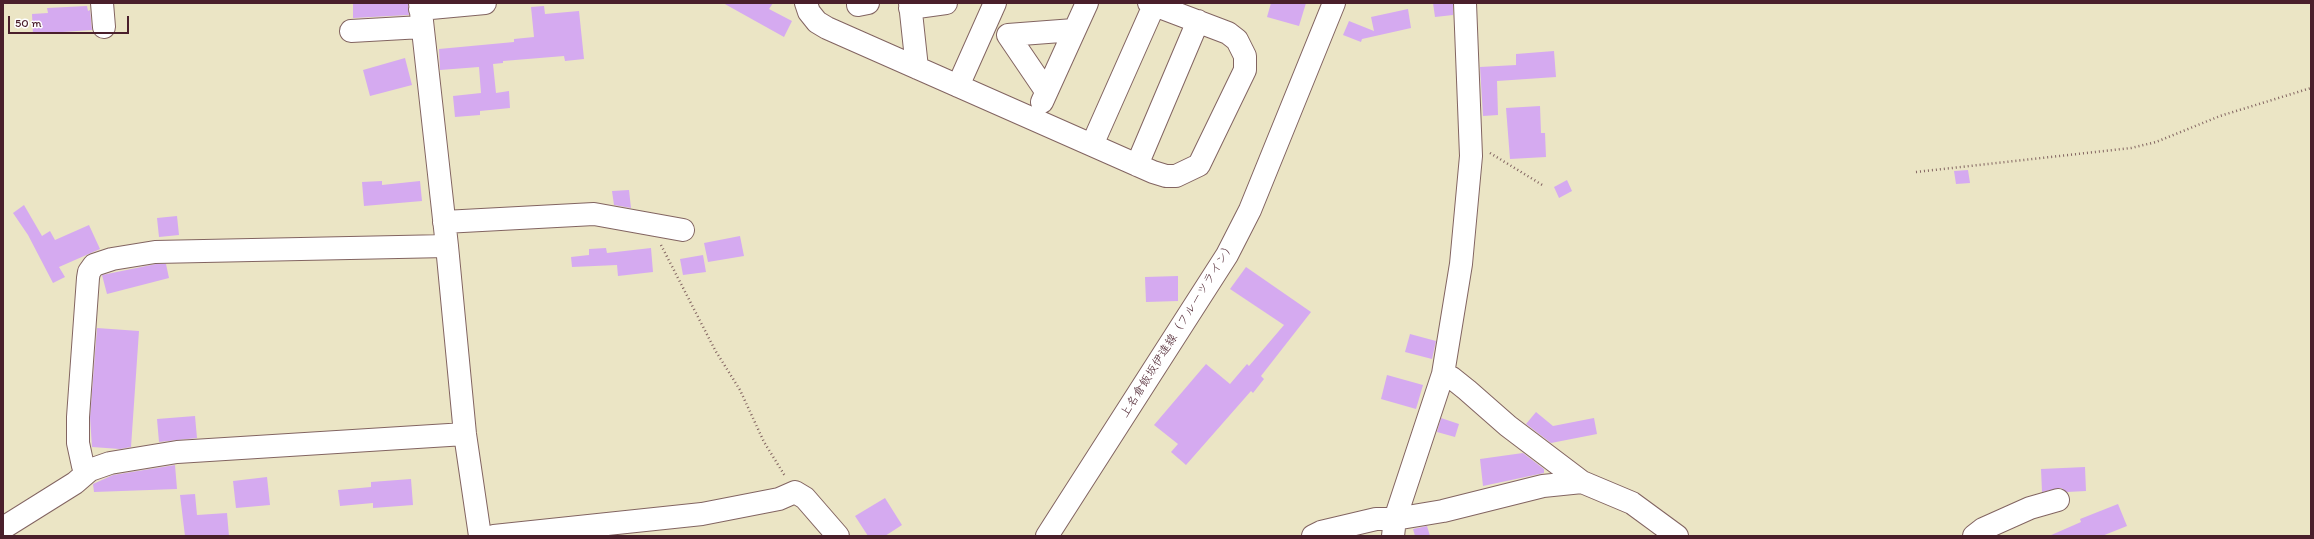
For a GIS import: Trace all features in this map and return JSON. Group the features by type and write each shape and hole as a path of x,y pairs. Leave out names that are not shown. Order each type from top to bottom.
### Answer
{"street":[{"path":"102,3 104,27"},
{"path":"351,31 421,13 485,3"},
{"path":"806,3 809,12 817,22 827,28 958,86 1137,164 1166,176 1176,176 1199,165 1245,70 1245,56 1237,40 1228,33 1153,4 1092,144"},
{"path":"858,3 858,5 868,3"},
{"path":"917,68 910,6 946,3"},
{"path":"958,86 995,3"},
{"path":"1034,119 1086,3"},
{"name":"上名倉飯坂伊達線（フルーツライン）","path":"1046,536 1227,255 1250,210 1334,3"},
{"path":"1394,527 1443,374 1461,264 1470,141 1465,3"},
{"path":"421,13 447,246 464,434 480,536"},
{"path":"1137,164 1198,22"},
{"path":"1046,91 1008,36 1074,30"},
{"path":"444,222 594,214 683,230"},
{"path":"90,470 83,466 81,459 78,417 88,278 89,272 94,265 155,252 447,246"},
{"path":"1443,374 1452,378 1508,426 1582,482 1632,503 1677,536"},
{"path":"3,528 75,483 90,470 110,463 177,452 464,434"},
{"path":"1313,536 1321,532 1376,519 1394,527 1442,512 1543,486 1582,482"},
{"path":"494,536 702,514 779,499 795,492 805,498 838,536"},
{"path":"1974,536 1983,530 2030,508 2058,500"}],"path":[{"path":"1916,172 2131,148 2156,142 2220,116 2311,88"},
{"path":"1470,141 1544,186"},
{"path":"650,223 715,350 740,390 764,442 795,492"}],"building":[{"path":"353,3 408,3 409,15 353,18"},
{"path":"723,3 773,3 769,9 792,21 784,37"},
{"path":"1271,3 1306,3 1299,26 1267,17"},
{"path":"1433,3 1453,3 1453,15 1435,17"},
{"path":"87,6 88,11 90,10 92,30 33,34 32,14 48,13 47,8"},
{"path":"544,6 545,14 579,11 584,59 565,61 564,56 503,61 503,63 493,64 496,93 509,91 510,108 480,111 480,115 455,117 453,96 481,93 479,67 440,70 439,49 514,42 514,39 534,37 531,7"},
{"path":"1408,9 1411,28 1362,39 1361,42 1343,35 1349,21 1374,31 1371,17"},
{"path":"1554,51 1556,77 1497,81 1498,115 1483,116 1480,67 1516,65 1516,54"},
{"path":"405,58 412,85 370,96 363,70"},
{"path":"1540,106 1541,133 1545,133 1546,157 1510,159 1506,108"},
{"path":"1968,170 1970,183 1956,184 1954,171"},
{"path":"1567,180 1572,191 1559,198 1554,187"},
{"path":"382,181 382,185 420,181 422,201 364,206 362,182"},
{"path":"629,190 631,208 614,205 612,191"},
{"path":"24,205 42,236 50,231 55,240 89,225 100,249 59,267 65,277 53,283 28,235 13,213"},
{"path":"177,216 179,235 159,237 157,218"},
{"path":"740,236 744,256 708,262 704,243"},
{"path":"606,248 607,253 651,248 653,272 618,276 617,265 572,267 571,257 589,255 589,249"},
{"path":"703,255 706,272 683,275 680,259"},
{"path":"156,264 166,264 169,278 107,294 102,275"},
{"path":"1246,267 1311,312 1261,376 1264,379 1253,393 1251,391 1186,465 1171,452 1178,444 1154,425 1206,364 1230,384 1247,364 1249,366 1284,325 1230,289"},
{"path":"1178,276 1178,301 1146,302 1145,277"},
{"path":"97,328 139,331 131,447 120,449 92,447 90,417"},
{"path":"1410,334 1436,341 1432,359 1405,352"},
{"path":"1387,375 1423,385 1416,409 1381,399"},
{"path":"1536,412 1553,426 1594,418 1597,434 1551,443 1526,424"},
{"path":"195,416 197,438 159,442 157,419"},
{"path":"1441,418 1459,424 1455,437 1437,432"},
{"path":"1523,453 1544,469 1544,473 1483,486 1480,459"},
{"path":"175,465 177,489 94,492 93,484 113,475"},
{"path":"2085,467 2086,491 2067,492 2061,488 2042,492 2041,469"},
{"path":"267,477 270,505 236,508 233,481"},
{"path":"411,479 413,505 373,508 373,503 340,506 338,490 371,487 371,482"},
{"path":"195,494 197,515 227,513 229,536 185,536 180,495"},
{"path":"885,498 902,525 885,536 868,536 855,516"},
{"path":"2118,504 2127,526 2102,536 2049,536 2081,522 2080,519"},
{"path":"1427,526 1430,536 1415,536 1413,529"}]}
